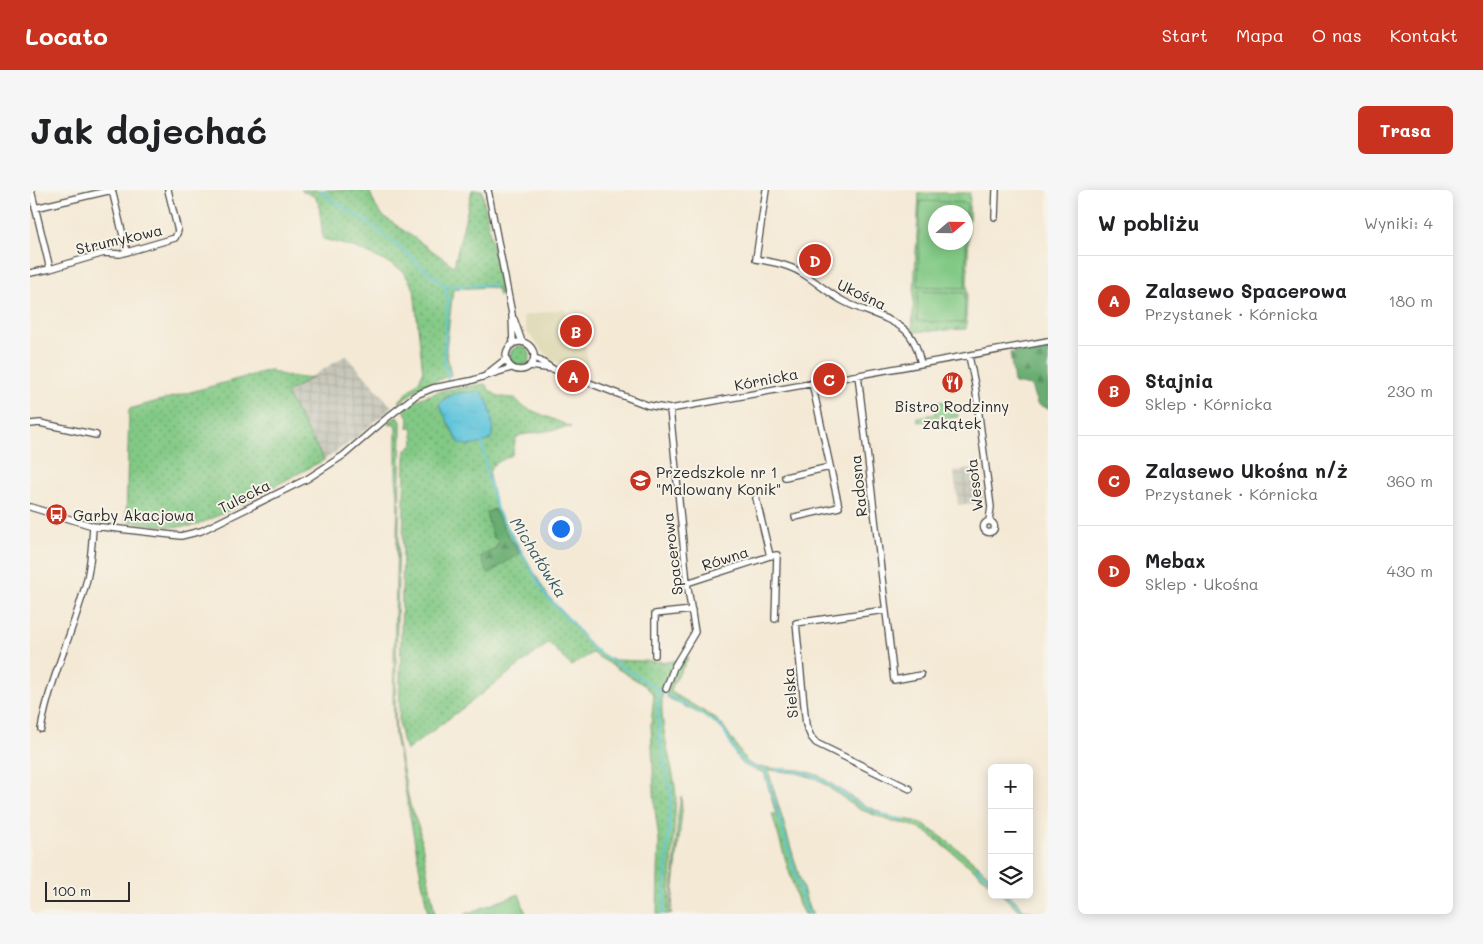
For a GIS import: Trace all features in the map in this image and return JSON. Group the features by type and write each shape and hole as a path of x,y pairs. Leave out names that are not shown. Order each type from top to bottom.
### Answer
{"street":[{"path":"31,190 50,269"},
{"path":"35,208 112,190 127,252"},
{"name":"Strumykowa","path":"30,274 104,253 120,254 174,238 178,231 168,190"},
{"path":"488,190 512,314 522,342"},
{"name":"Ukośna","path":"766,190 756,259 793,268 844,302 897,325 914,341 920,364"},
{"path":"995,218 996,190"},
{"path":"511,368 506,359 507,350 513,343 512,314"},
{"name":"Kórnicka","path":"534,357 553,369 648,405 670,409 1048,341"},
{"path":"485,376 511,368 521,371 531,366 534,357 530,346 522,342 513,343"},
{"name":"Wesoła","path":"969,356 991,507 989,521"},
{"path":"485,376 506,359"},
{"name":"Kórnicka","path":"531,366 553,369"},
{"name":"Radosna","path":"858,375 894,680 921,676"},
{"name":"Tulecka","path":"30,507 93,526 173,536 189,535 201,531 307,479 344,455 388,416 416,395 442,386 485,376"},
{"path":"795,517 839,506 812,383"},
{"name":"Spacerowa","path":"666,689 674,667 695,632 687,583 670,409"},
{"path":"30,424 40,423 96,435"},
{"path":"785,478 830,466"},
{"name":"Równa","path":"756,498 770,556"},
{"path":"41,729 48,700 87,581 93,526"},
{"name":"Równa","path":"687,583 777,555 775,619"},
{"path":"655,655 655,614 692,610"},
{"name":"Sielska","path":"885,610 796,622 806,725 816,743 910,789"}],"shaded area":[{"path":"565,309 568,320 578,317 589,371 551,360 527,332 523,316"},
{"path":"346,355 392,407 353,440 324,460 286,393"},
{"path":"980,468 983,502 958,505 954,471"}],"green space":[{"path":"301,190 369,190 376,207 383,216 454,266 472,190 482,190 501,295 499,296 497,289 491,287 453,289 446,350 451,375 420,387 398,402 418,382 423,373 414,289 403,271 387,262 356,248 323,239 319,205 315,197"},
{"path":"919,193 970,193 970,205 928,205 928,250 968,250 966,329 912,332"},
{"path":"920,201 967,203 967,205 928,205 928,250 966,250 965,288 918,286"},
{"path":"918,291 965,293 964,323 917,321"},
{"path":"1048,345 1048,409 1037,404 1031,386 1014,383 1010,353"},
{"path":"520,346 527,349 530,356 527,363 520,366 513,363 510,356 513,349"},
{"path":"270,370 291,377 313,377 286,393 324,460 209,520 192,526 170,527 126,521 129,409"},
{"path":"485,384 498,396 515,398 524,407 571,427 521,435 516,438 512,455 494,464 490,470 489,476 497,509 548,596 592,647 609,659 615,660 669,662 677,660 667,677 663,691 662,706 665,737 676,797 669,914 657,914 659,840 655,810 651,725 654,695 644,685 592,653 571,666 549,643 406,751 399,722 405,457 406,450 414,443 412,426 408,428 409,419 405,409 421,398 444,390","holes":["449,395 485,442 471,445 459,443 448,424 443,399","494,509 506,532 520,553 480,557 495,549 499,541"]},
{"path":"945,401 946,406 956,405 958,417 918,422 917,417 936,414 934,403"},
{"path":"397,416 401,421 401,428 396,735 410,805 419,828 435,914 428,914 395,735 393,701 398,495 396,429 395,424 390,425 389,422"},
{"path":"494,509 520,553 488,574 480,557 495,549 499,541 493,537 486,513"},
{"path":"689,657 673,684 671,692 715,718 724,727 747,762 756,767 800,770 818,775 862,804 891,817 910,820 924,825 988,874 988,882 925,831 908,824 893,822 859,809 817,779 797,773 768,770 809,909 813,914 804,914 799,905 772,814 776,814 764,772 752,769 738,759 727,737 715,723 667,697 669,683 680,659"},
{"path":"681,796 682,811 671,914 678,817"},
{"path":"519,894 526,914 465,914"},
{"path":"1006,899 1014,899 1025,910 1043,914 1023,914"}],"water":[{"path":"480,391 487,400 491,414 493,427 491,439 475,445 459,443 439,405 443,400 452,395"}],"waterway":[{"name":"Michałówka","path":"321,190 330,199 376,228 445,286 448,299 444,356 448,380"},
{"path":"445,286 494,285"},
{"name":"Michałówka","path":"482,442 487,473 497,510 547,597 572,623 592,648 664,693"},
{"path":"658,690 659,737 671,796 663,914"},
{"name":"Michałówka","path":"667,695 719,724 740,759 745,764 760,769"},
{"path":"765,769 805,907 809,914"},
{"name":"Michałówka","path":"776,769 813,776 827,782 870,810 905,820"},
{"name":"Michałówka","path":"976,868 988,878"},
{"name":"Michałówka","path":"1011,899 1027,914"}],"place":[{"name":"Mebax","path":"815,260"},
{"name":"Stajnia","path":"576,331"},
{"name":"Zalasewo Spacerowa","path":"573,376"},
{"name":"Zalasewo Ukośna n/ż","path":"829,379"},
{"name":"Bistro Rodzinny zakątek","path":"952,383"},
{"name":"Przedszkole nr 1 \"Malowany Konik\"","path":"640,481"},
{"name":"Garby Akacjowa","path":"57,515"}]}
